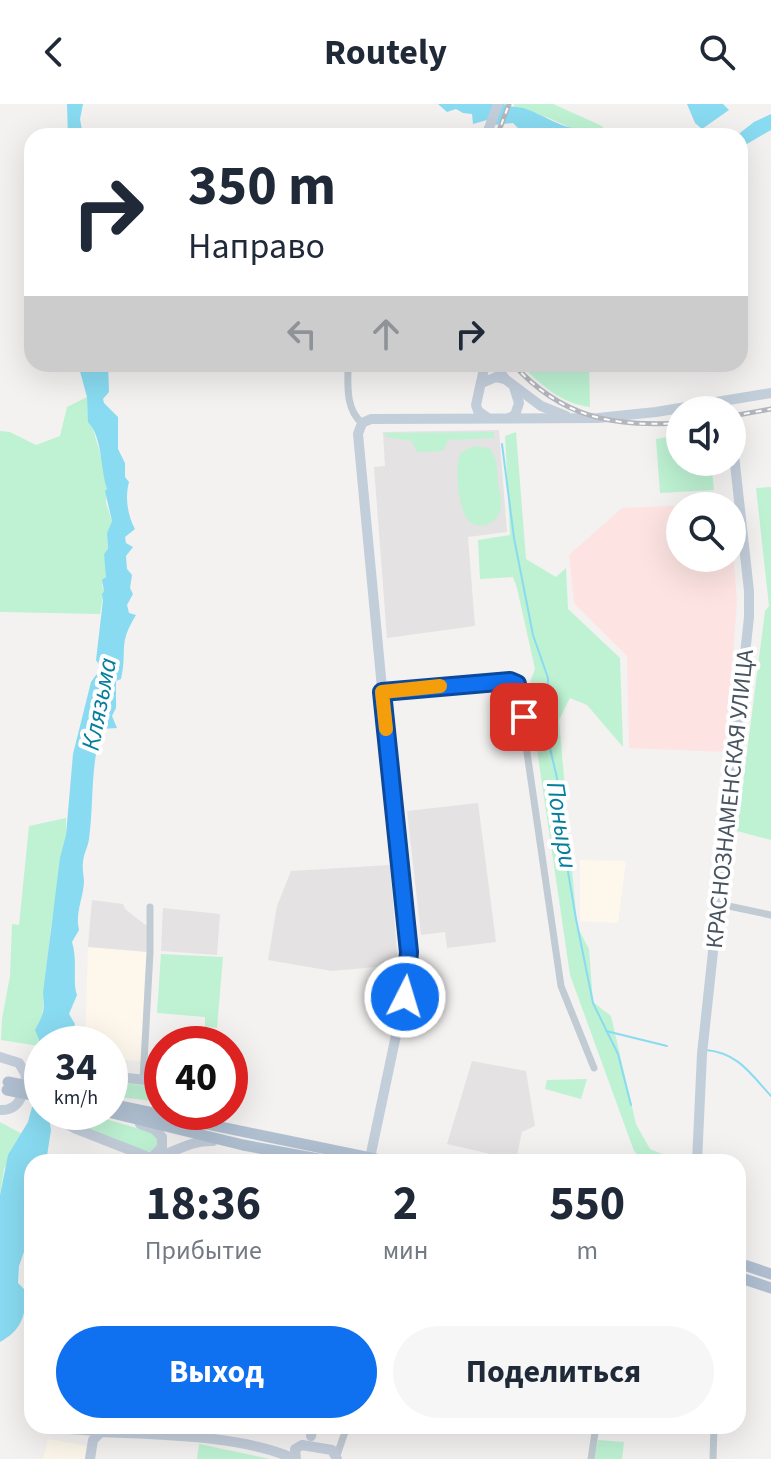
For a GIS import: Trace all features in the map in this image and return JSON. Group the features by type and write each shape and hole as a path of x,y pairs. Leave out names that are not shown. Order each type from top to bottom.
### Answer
{"main road":[{"path":"4,1085 24,1087"},
{"path":"4,1085 24,1091"},
{"path":"128,1117 293,1154"},
{"path":"241,1130 344,1154"},
{"path":"746,1266 771,1274"},
{"path":"746,1280 771,1288"}],"street":[{"path":"489,128 498,104"},
{"path":"348,372 350,409 362,423"},
{"path":"484,372 477,397 478,411 490,419"},
{"path":"501,372 519,403 515,415 505,419"},
{"path":"482,383 496,377 509,382 541,406 576,419"},
{"path":"746,399 771,393"},
{"path":"441,419 459,414 477,397"},
{"path":"371,1154 409,974 359,446 358,434 362,423 371,419 576,419 666,412"},
{"name":"КРАСНОЗНАМЕНСКАЯ УЛИЦА","path":"697,1154 703,1050 749,617 736,476"},
{"path":"382,692 510,681 517,684 561,986 594,1068"},
{"path":"719,904 771,915"},
{"path":"150,907 153,1026"},
{"path":"0,1057 22,1065 26,1078 18,1104 0,1110"},
{"path":"128,1120 149,1127 160,1135 162,1147 152,1154"},
{"path":"79,1130 140,1154"},
{"path":"165,1154 193,1142 226,1141"},
{"path":"90,1459 96,1434"},
{"path":"135,1434 207,1440 281,1453 296,1459 295,1451 309,1434"},
{"path":"313,1434 316,1447"},
{"path":"281,1453 299,1446 316,1447 337,1454 344,1434"},
{"path":"591,1459 595,1434"},
{"path":"713,1459 714,1434"}],"shaded area":[{"path":"499,430 507,532 468,537 475,626 387,638 374,467 385,466 383,432"},
{"path":"666,506 666,572 735,572 737,603 725,752 629,748 627,656 574,603 569,555 622,508"},
{"path":"478,803 496,942 447,948 445,932 421,935 407,811"},
{"path":"580,860 626,861 618,923 580,921"},
{"path":"390,865 398,965 332,971 268,960 277,906 291,871"},
{"path":"92,900 123,904 148,927 148,952 88,947"},
{"path":"163,908 220,914 217,955 161,951"},
{"path":"88,947 148,952 141,1061 128,1060 128,1026 86,1026"},
{"path":"472,1061 526,1071 535,1126 522,1132 517,1154 490,1154 447,1144"},
{"path":"48,1439 87,1446 85,1459 43,1459"}],"green space":[{"path":"514,104 553,104 604,128 570,128 539,114 514,108"},
{"path":"528,372 589,372 590,407 570,402 543,386"},
{"path":"87,397 88,412 103,463 106,503 112,521 107,533 108,550 104,554 107,573 102,585 104,591 100,614 0,612 0,431 10,432 36,445 60,436 67,407"},
{"path":"494,432 494,438 448,440 443,451 417,452 412,441 386,437 385,433"},
{"path":"516,432 526,559 556,577 566,568 568,609 620,658 623,747 587,705 570,698 559,720 577,926 589,949 593,1002 611,1016 636,1124 650,1149 662,1154 637,1154 634,1151 570,975 528,688 535,669 517,588 513,577 480,579 478,540 510,535 505,436"},
{"path":"666,437 666,476 712,476 714,490 660,493 656,439"},
{"path":"474,446 489,448 494,455 501,502 496,518 482,525 472,524 468,520 458,487 460,453"},
{"path":"771,487 771,840 737,831 765,611 769,606 756,488"},
{"path":"66,818 41,1026 24,1026 24,1044 1,1040 10,976 12,924 19,925 29,826"},
{"path":"161,954 223,957 217,1026 205,1026 205,1017 157,1013"},
{"path":"587,1079 581,1099 545,1089 547,1080"},
{"path":"128,1083 144,1086 144,1100 128,1098"},
{"path":"0,1122 22,1134 4,1169 0,1195"},
{"path":"128,1126 150,1132 157,1138 158,1144 150,1152 90,1130 128,1130"},
{"path":"598,1440 624,1442 622,1459 594,1459"},
{"path":"199,1444 270,1459 197,1459"}],"water":[{"path":"67,104 83,104 82,128 68,128"},
{"path":"438,104 504,104 575,128 518,128 513,123 494,125 487,120 473,124 472,114 456,109 447,112"},
{"path":"687,104 723,104 729,110 703,128 695,123"},
{"path":"771,114 771,130 748,143 746,128"},
{"name":"Клязьма","path":"80,372 108,372 109,392 103,399 118,417 118,449 125,463 125,477 129,482 128,506 135,529 125,537 126,543 133,547 126,556 127,569 132,575 130,588 133,594 127,605 129,613 136,615 125,641 121,679 116,681 116,708 112,716 117,728 102,729 96,756 89,839 83,860 79,930 72,942 77,995 69,1014 75,1024 37,1026 42,1017 60,858 66,835 73,754 91,682 101,668 96,660 104,591 102,580 106,577 104,554 108,549 107,533 112,521 99,445 88,422 87,397"},
{"path":"24,1129 51,1130 47,1154 24,1154 24,1252 18,1283 24,1289 24,1310 18,1327 0,1342 0,1195 8,1155"}],"waterway":[{"name":"Поныри","path":"502,444 514,538 533,635 548,678 549,744 557,778 576,919 593,1003 618,1054 631,1105"},
{"path":"606,1031 667,1046"},
{"path":"706,1050 735,1060 771,1096"}],"railway":[{"path":"500,128 509,104"},
{"path":"521,372 550,396 589,415 632,423 666,424"},
{"path":"746,413 771,409"}],"slow traffic":[{"path":"386,729 382,692 440,686"}],"route":[{"path":"405,997 409,952 382,692 510,681 517,684 524,717"}]}
